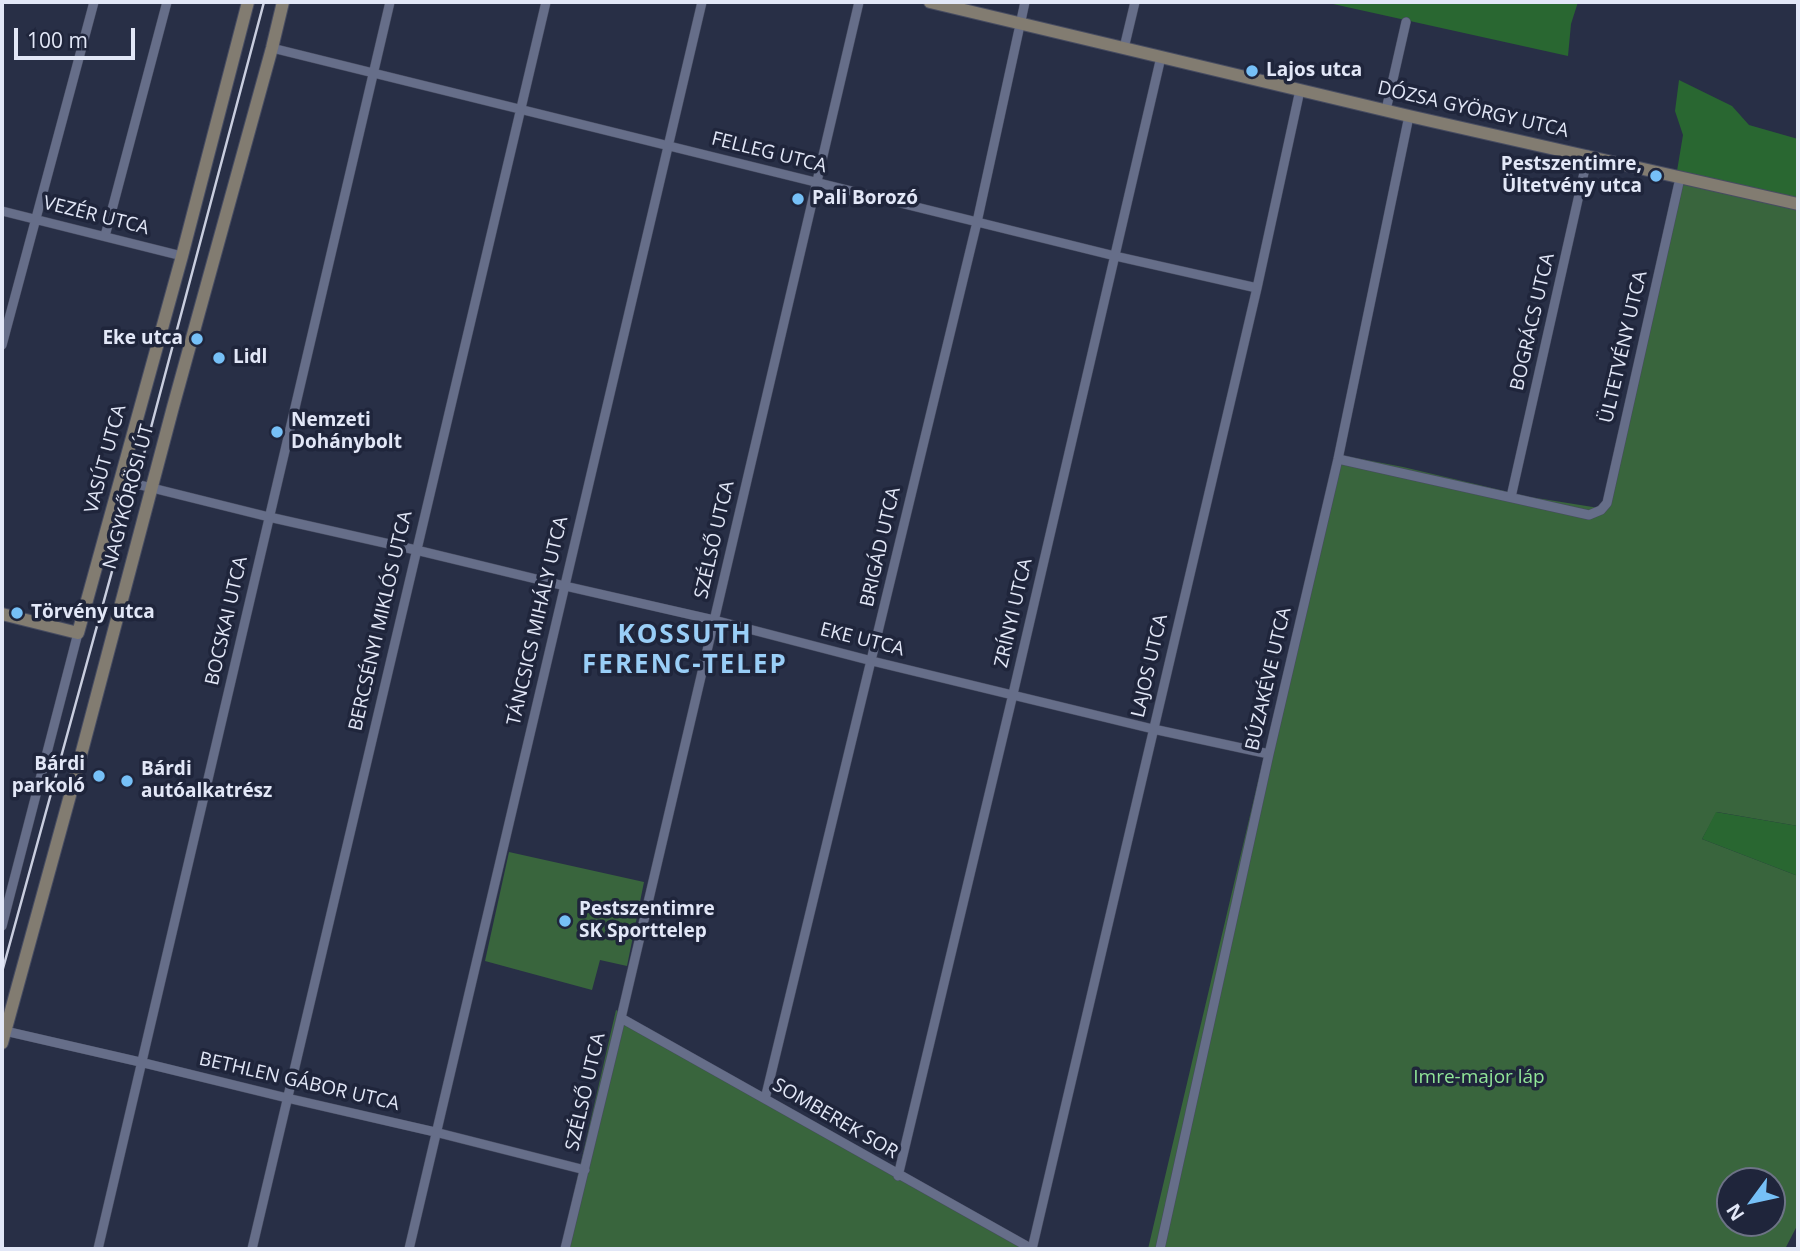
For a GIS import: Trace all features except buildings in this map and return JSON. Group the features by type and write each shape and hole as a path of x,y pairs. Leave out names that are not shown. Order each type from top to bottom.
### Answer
{"street":[{"path":"2,345 94,2"},
{"path":"105,236 167,2"},
{"name":"VASÚT UTCA","path":"2,926 248,2"},
{"name":"NAGYKŐRÖSI ÚT","path":"3,1037 284,2"},
{"name":"BOCSKAI UTCA","path":"97,1249 390,2"},
{"name":"BERCSÉNYI MIKLÓS UTCA","path":"252,1249 546,2"},
{"name":"TÁNCSICS MIHÁLY UTCA","path":"408,1249 702,2"},
{"name":"SZÉLSŐ UTCA","path":"565,1249 859,2"},
{"name":"DÓZSA GYÖRGY UTCA","path":"930,2 1409,116 1798,204"},
{"name":"BRIGÁD UTCA","path":"765,1099 977,222 1025,2"},
{"path":"1124,48 1135,2"},
{"path":"1386,110 1406,22"},
{"name":"FELLEG UTCA","path":"272,48 1115,256 1257,288"},
{"name":"ZRÍNYI UTCA","path":"898,1176 1161,57"},
{"name":"LAJOS UTCA","path":"1032,1249 1257,288 1300,90"},
{"name":"BÚZAKÉVE UTCA","path":"1160,1249 1269,754 1338,459 1409,116"},
{"name":"BOGRÁCS UTCA","path":"1511,497 1588,155"},
{"name":"ÜLTETVÉNY UTCA","path":"1511,497 1589,515 1601,510 1607,503 1680,178"},
{"name":"VEZÉR UTCA","path":"2,211 182,256"},
{"path":"1338,459 1511,497"},
{"name":"EKE UTCA","path":"120,480 714,620 1153,729 1269,754"},
{"path":"2,614 78,633"},
{"name":"SOMBEREK SOR","path":"621,1018 1032,1249"},
{"name":"BETHLEN GÁBOR UTCA","path":"3,1037 141,1062 585,1170"}],"green space":[{"path":"1324,2 1578,2 1571,24 1568,56"},
{"path":"1679,80 1732,106 1749,125 1798,139 1798,206 1677,171 1683,135 1675,111"},
{"name":"Imre-major láp","path":"1677,171 1798,206 1798,826 1717,812 1702,839 1798,876 1798,1224 1785,1249 1148,1249 1335,454 1530,497 1599,508 1603,502"},
{"path":"1716,812 1798,826 1798,876 1702,839"},
{"name":"Pestszentimre SK Sporttelep","path":"509,852 644,882 627,966 600,960 592,990 485,961"},
{"path":"616,1010 699,1060 1041,1249 561,1249"}],"railway":[{"path":"2,972 136,484 264,2"}],"place":[{"name":"Lajos utca","path":"1252,71"},
{"name":"Pestszentimre, Ültetvény utca","path":"1656,176"},
{"name":"Pali Borozó","path":"798,199"},
{"name":"Eke utca","path":"197,339"},
{"name":"Lidl","path":"219,358"},
{"name":"Nemzeti Dohánybolt","path":"277,432"},
{"name":"Törvény utca","path":"17,613"},
{"name":"Bárdi parkoló","path":"99,776"},
{"name":"Bárdi autóalkatrész","path":"127,781"},
{"name":"Pestszentimre SK Sporttelep","path":"565,921"}],"district":[{"name":"KOSSUTH FERENC-TELEP","path":"685,651"}]}
